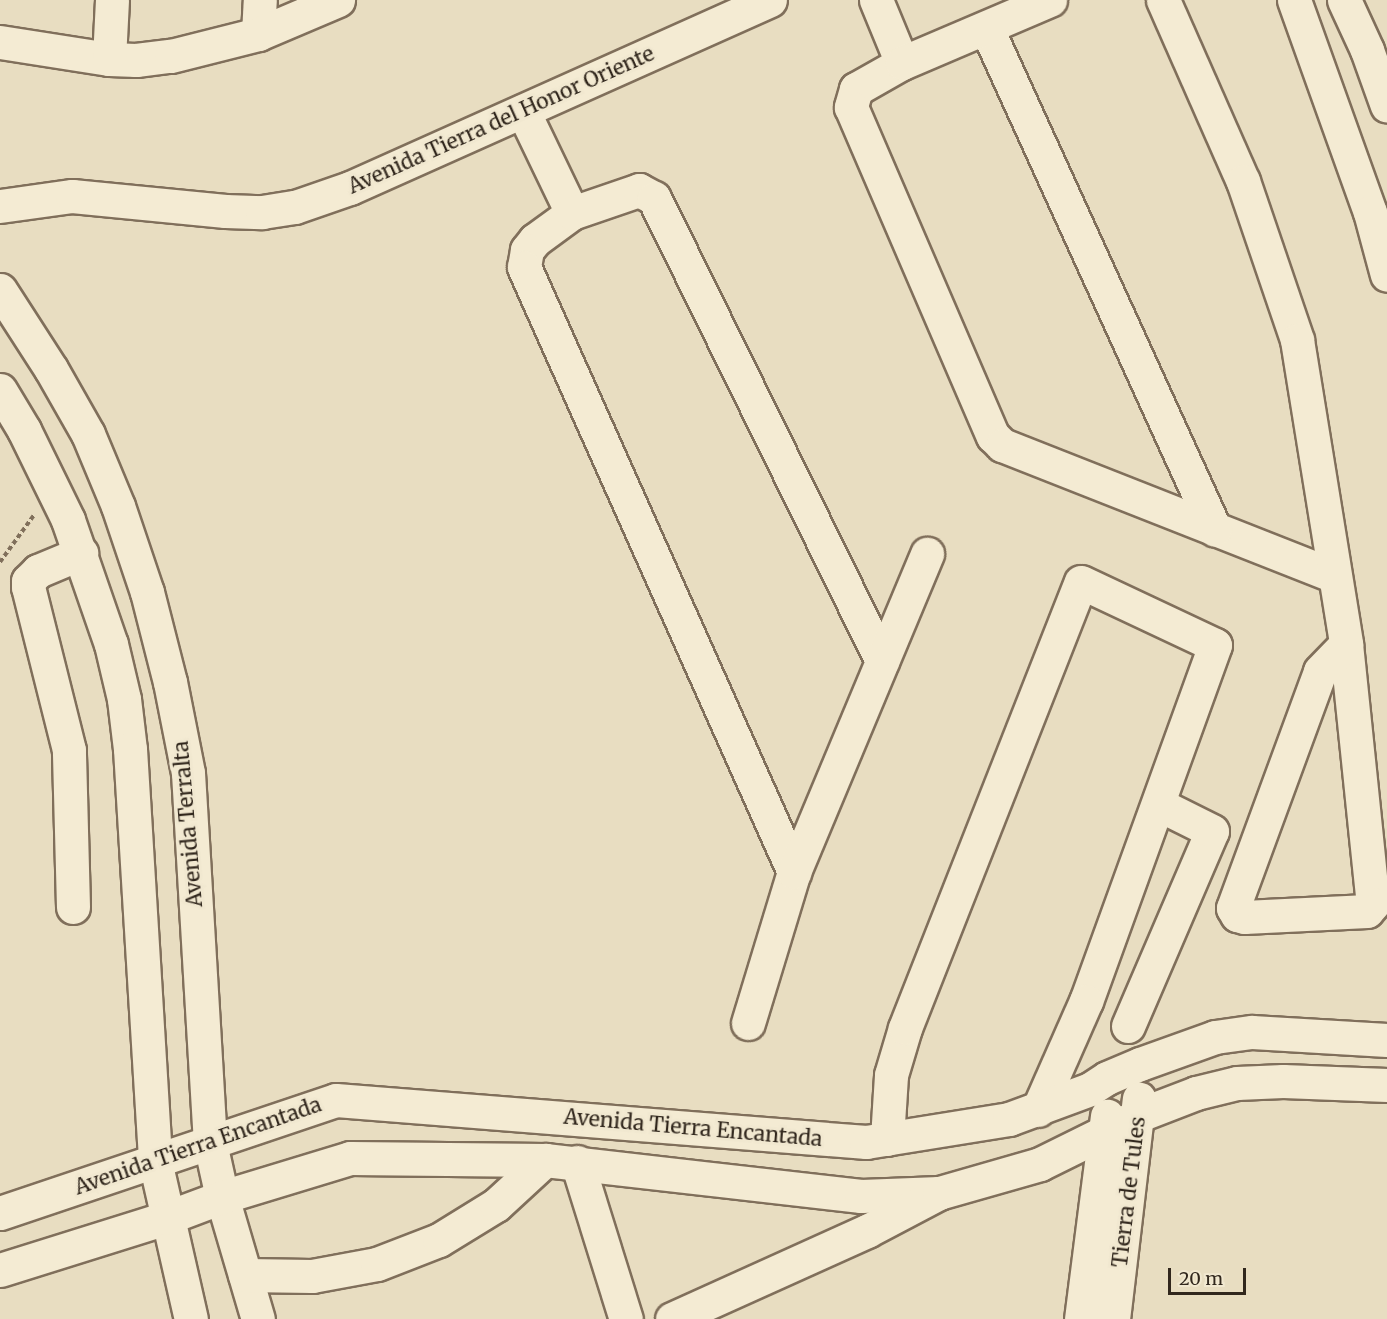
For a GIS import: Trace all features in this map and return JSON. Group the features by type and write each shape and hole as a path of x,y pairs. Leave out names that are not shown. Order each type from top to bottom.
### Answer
{"street":[{"path":"109,59 112,0"},
{"path":"258,34 260,0"},
{"path":"0,42 109,59 136,60 171,56 258,34 338,0"},
{"name":"Avenida Tierra del Honor Oriente","path":"0,206 65,196 91,196 225,211 262,212 295,207 350,188 770,0"},
{"path":"876,0 902,63"},
{"path":"1050,0 987,29 902,63 856,89 851,107 993,436 1002,445 1334,576"},
{"path":"1163,0 1243,181 1297,340 1346,644 1374,904 1367,911 1244,917 1237,915 1233,908 1320,671 1346,644"},
{"path":"1294,0 1370,212 1387,275"},
{"path":"1344,0 1367,50 1387,106"},
{"path":"987,29 1215,530"},
{"path":"523,111 572,213"},
{"path":"794,872 524,267 527,250 535,240 572,213 639,190 654,198 882,661"},
{"name":"Avenida Terralta","path":"0,290 51,369 88,434 118,506 147,592 170,682 188,773 210,1143 222,1197 258,1319"},
{"path":"0,390 53,488 81,553 111,644 124,699 129,739 155,1161 166,1218 191,1319"},
{"path":"73,907 69,750 28,581 38,571 81,553"},
{"path":"748,1023 794,872 927,554"},
{"path":"887,1139 891,1075 905,1028 1081,582 1215,645 1086,1001 1038,1110"},
{"path":"1128,1026 1212,831 1158,804"},
{"name":"Avenida Tierra Encantada","path":"0,1213 336,1100 866,1142 1010,1119 1090,1089 1107,1078 1140,1064 1215,1037 1252,1032 1387,1040"},
{"name":"Tierra de Tules","path":"1113,1319 1139,1115 1140,1064"},
{"name":"Tierra de Tules","path":"1081,1319 1107,1130 1107,1078"},
{"path":"672,1319 867,1231 939,1193 1040,1164 1139,1115 1196,1093 1237,1083 1283,1081 1387,1084"},
{"path":"0,1270 166,1218 222,1197 350,1158 545,1160 861,1196 939,1193"},
{"path":"245,1275 312,1276 377,1264 439,1240 496,1205 545,1160"},
{"path":"577,1162 626,1319"}],"path":[{"path":"0,562 53,488"}]}
